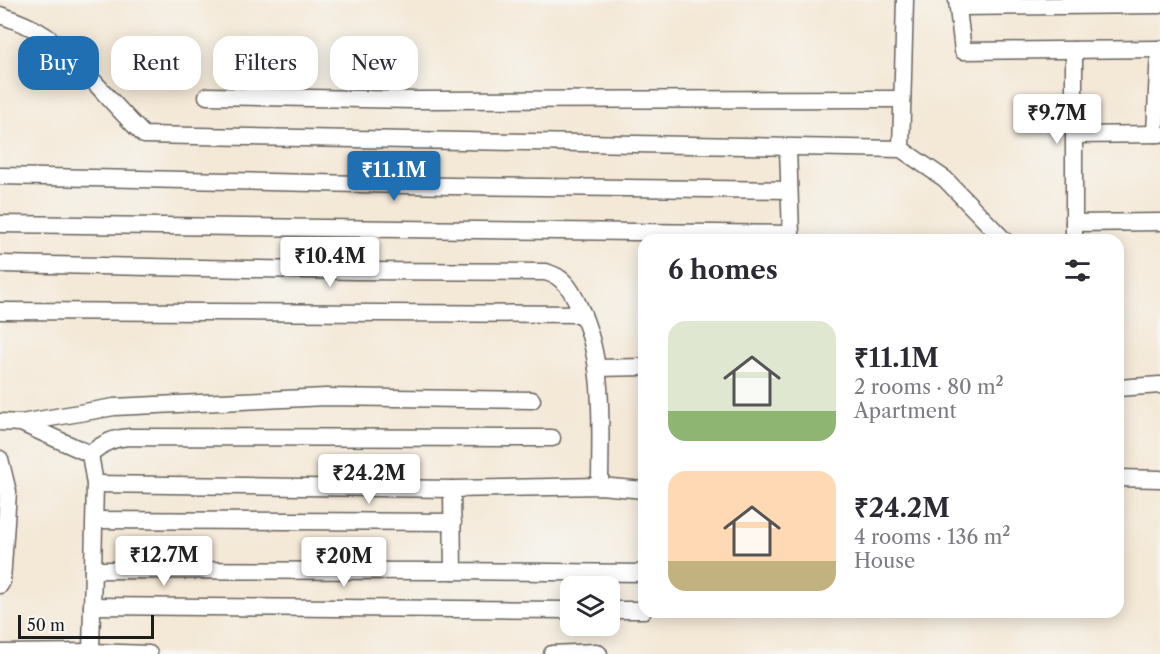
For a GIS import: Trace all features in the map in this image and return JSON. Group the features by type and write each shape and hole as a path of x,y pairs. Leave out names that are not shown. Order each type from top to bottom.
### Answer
{"street":[{"path":"901,149 905,0"},
{"path":"1074,135 1157,134 1160,49 963,51 958,4 1160,5"},
{"path":"0,15 27,25 56,44 144,135 901,149 945,179 998,234"},
{"path":"1074,50 1074,232 1160,222"},
{"path":"207,96 412,100 902,99"},
{"path":"0,224 791,234 788,148"},
{"path":"0,176 439,186 789,190"},
{"path":"0,264 355,272 546,272 559,278 571,290 583,314 597,368 600,393 600,486"},
{"path":"0,311 583,314"},
{"path":"597,368 638,367"},
{"path":"1124,388 1160,386"},
{"path":"0,422 21,423 114,407 326,397 532,400"},
{"path":"21,423 90,454"},
{"path":"90,454 109,441 130,437 552,438"},
{"path":"90,454 95,484 91,652"},
{"path":"0,585 8,492 1,469"},
{"path":"1124,478 1160,479"},
{"path":"95,484 452,489 600,486 638,489"},
{"path":"452,489 453,571"},
{"path":"94,520 453,522"},
{"path":"93,570 638,573"},
{"path":"92,606 560,610"},
{"path":"620,610 638,610"},
{"path":"552,654 596,652 599,654"},
{"path":"0,653 149,654"}]}
